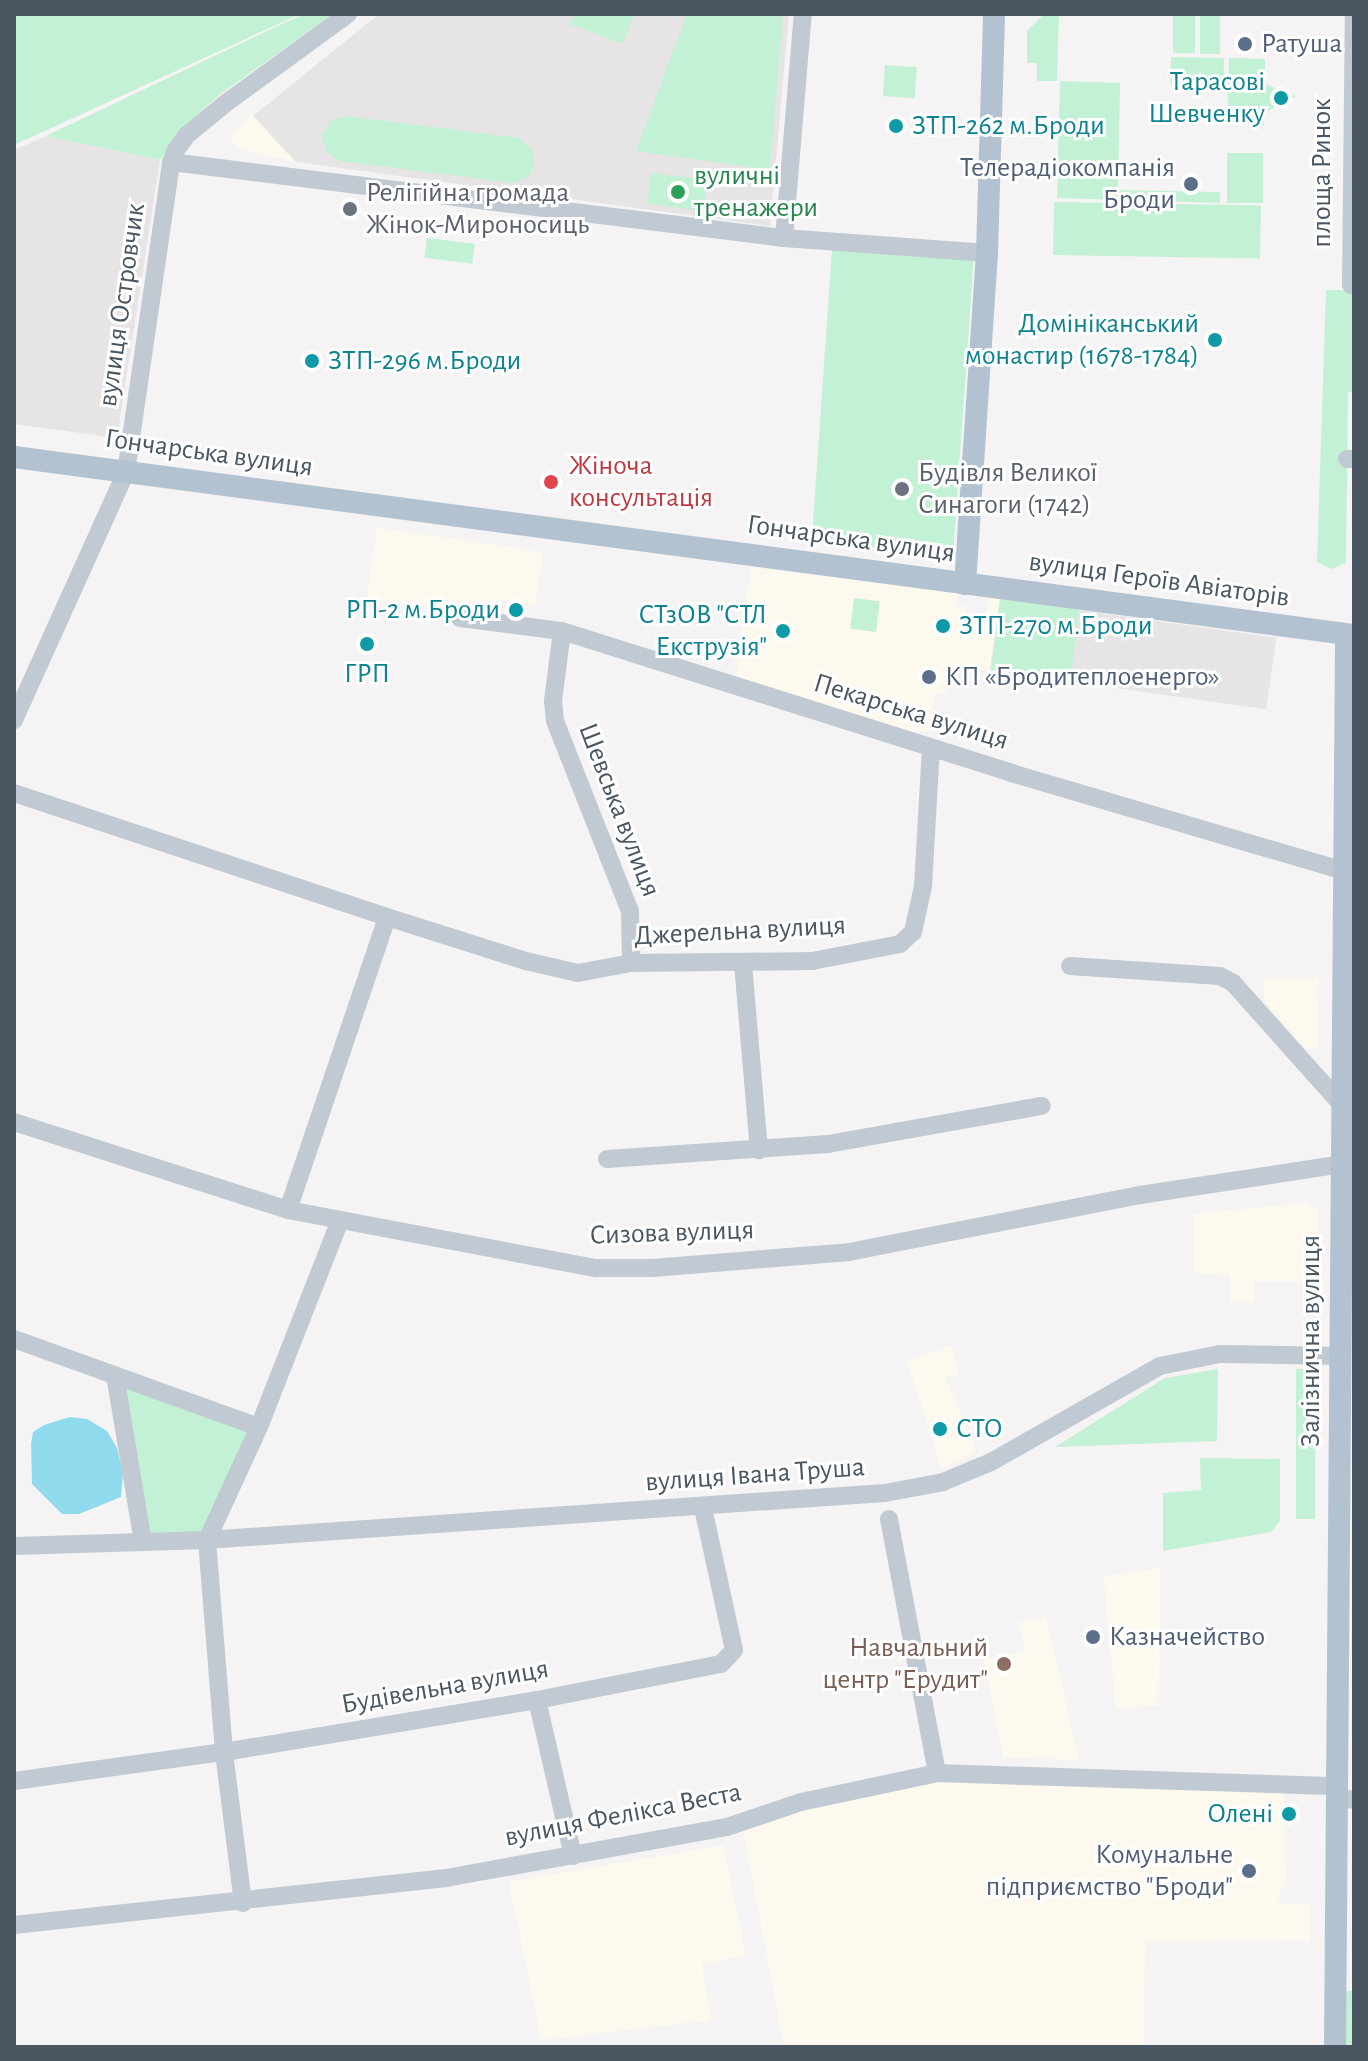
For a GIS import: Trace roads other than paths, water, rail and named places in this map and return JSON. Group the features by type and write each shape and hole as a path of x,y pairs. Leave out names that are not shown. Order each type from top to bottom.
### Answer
{"main road":[{"path":"987,253 994,14"},
{"name":"Гончарська вулиця","path":"14,457 965,584 987,253"},
{"name":"вулиця Героїв Авіаторів","path":"965,584 1350,635"},
{"name":"Залізнична вулиця","path":"1335,2047 1343,1795 1341,1356 1348,1240 1342,1164 1346,1090 1344,871 1350,635"}],"street":[{"path":"348,14 202,122 181,142 171,162 784,238 987,253"},
{"path":"784,238 803,14"},
{"name":"площа Ринок","path":"1352,282 1354,14"},
{"name":"вулиця Островчик","path":"14,720 126,472 171,162"},
{"name":"Пекарська вулиця","path":"460,618 562,631 931,748 1344,871"},
{"name":"Шевська вулиця","path":"562,631 553,701 555,721 565,755 630,911 631,963"},
{"name":"Джерельна вулиця","path":"14,793 387,917 578,973 631,963 812,961 880,951 900,944 913,932 923,886 931,748"},
{"path":"288,1210 387,917"},
{"path":"743,964 759,1150"},
{"path":"1070,966 1220,976 1233,983 1346,1090"},
{"path":"607,1159 828,1144 1042,1106"},
{"name":"Сизова вулиця","path":"14,1122 288,1210 596,1268 652,1268 849,1252 1140,1195 1342,1164"},
{"path":"243,1903 224,1752 207,1540 259,1427 340,1220"},
{"path":"14,1339 259,1427"},
{"name":"вулиця Івана Труша","path":"14,1546 207,1540 885,1493 943,1482 1058,1427 1160,1366 1220,1354 1341,1356"},
{"path":"115,1375 143,1542"},
{"name":"Будівельна вулиця","path":"14,1781 224,1752 537,1700 704,1670 721,1664 734,1650 703,1508"},
{"path":"889,1519 937,1773"},
{"path":"537,1700 573,1856"},
{"name":"вулиця Фелікса Веста","path":"14,1925 243,1903 446,1878 727,1827 801,1802 937,1773 1343,1795"}],"water":[{"path":"70,1417 87,1419 107,1431 117,1448 123,1473 121,1497 79,1514 62,1514 32,1484 33,1432"}],"place":[{"name":"Ратуша","path":"1245,44"},
{"name":"Тарасові Шевченку","path":"1281,98"},
{"name":"ЗТП-262 м.Броди","path":"896,126"},
{"name":"Телерадіокомпанія Броди","path":"1191,184"},
{"name":"вуличні тренажери","path":"678,192"},
{"name":"Релігійна громада Жінок-Мироносиць","path":"350,209"},
{"name":"Домініканський монастир (1678-1784)","path":"1215,340"},
{"name":"ЗТП-296 м.Броди","path":"312,361"},
{"name":"Жіноча консультація","path":"551,482"},
{"name":"Будівля Великої Синагоги (1742)","path":"902,489"},
{"name":"РП-2 м.Броди","path":"516,610"},
{"name":"ЗТП-270 м.Броди","path":"943,626"},
{"name":"СТзОВ \"СТЛ Екструзія\"","path":"783,631"},
{"name":"ГРП","path":"367,644"},
{"name":"КП «Бродитеплоенерго»","path":"929,677"},
{"name":"СТО","path":"940,1429"},
{"name":"Казначейство","path":"1093,1637"},
{"name":"Навчальний центр \"Ерудит\"","path":"1004,1664"},
{"name":"Олені","path":"1289,1814"},
{"name":"Комунальне підприємство \"Броди\"","path":"1249,1871"}]}
